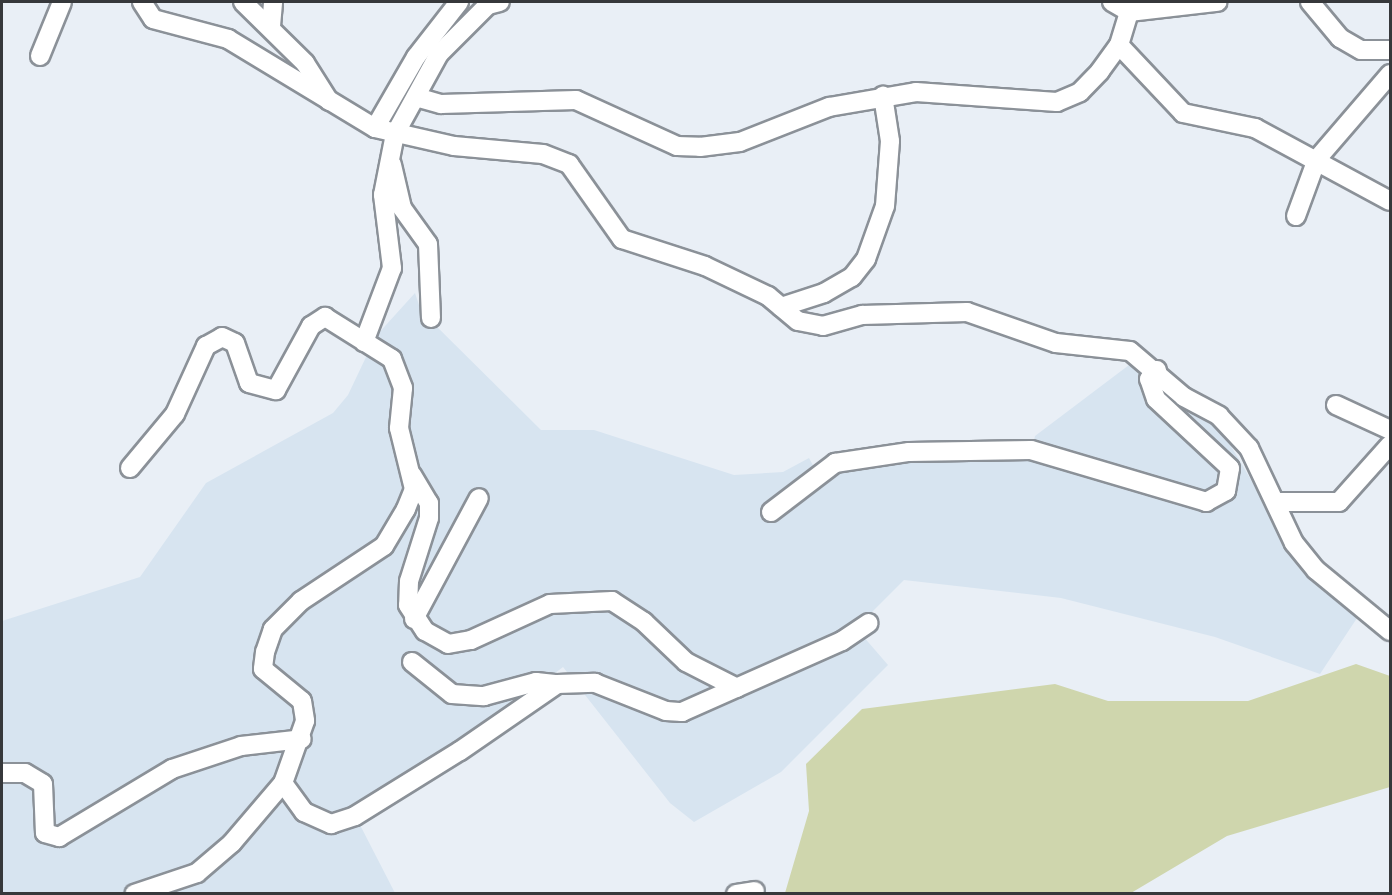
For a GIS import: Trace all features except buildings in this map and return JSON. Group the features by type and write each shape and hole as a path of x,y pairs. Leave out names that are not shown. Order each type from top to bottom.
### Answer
{"street":[{"path":"40,56 62,2"},
{"path":"142,2 153,19 228,39 331,104 375,128 395,134 543,154 569,164 622,239 705,266 781,307 798,321 823,326 862,315 967,312 1056,343 1130,351 1157,370 1184,396 1219,416 1249,448 1294,543 1316,570 1390,631"},
{"path":"243,2 271,26 305,63 331,104"},
{"path":"271,26 273,2"},
{"path":"375,128 416,57 459,2"},
{"path":"364,342 392,268 383,195 395,134 439,54 488,5 500,2"},
{"path":"1112,2 1129,12 1217,2"},
{"path":"1310,2 1340,38 1361,50 1390,50"},
{"path":"416,97 441,104 576,100 676,146 700,147 740,142 791,118 883,96 968,93 1056,102 1080,92 1119,45 1129,12"},
{"path":"1119,45 1183,113 1255,128 1317,159 1390,201"},
{"path":"1296,216 1317,159 1390,74"},
{"path":"781,307 852,277 866,259 885,206 890,141 883,96"},
{"path":"391,161 402,208 428,244 431,318"},
{"path":"130,468 175,414 206,346 222,337 235,343 249,383 260,390 276,390 311,326 325,318 392,359 403,388 399,428 414,489 384,546 301,602 273,629 263,669 302,701 302,739 283,783 232,843 196,873 134,894"},
{"path":"771,512 835,463 920,452 1031,450 1206,502 1226,491 1230,468 1156,399 1149,380 1157,370"},
{"path":"1336,405 1390,430"},
{"path":"1276,502 1340,502 1390,445"},
{"path":"410,471 429,503 409,581 414,619 448,644 471,640 550,604 612,601 644,621 686,662 737,688"},
{"path":"414,619 479,498"},
{"path":"412,662 453,694 484,696 536,682 595,683 666,711 682,712 842,641 869,623"},
{"path":"283,783 317,823 354,816 557,684"},
{"path":"2,773 25,773 43,784 45,833 59,837 172,769 241,746 302,739"},
{"path":"736,894 755,891"}],"shaded area":[{"path":"415,293 421,311 541,430 594,430 734,475 783,472 809,458 821,480 849,465 884,458 1030,457 1035,436 1133,362 1222,431 1304,569 1361,612 1320,674 1215,637 1061,598 904,580 856,628 888,665 781,772 694,822 670,803 563,667 359,823 395,893 2,894 2,621 140,577 206,483 333,413 348,395 376,336"}],"green space":[{"path":"1356,664 1390,676 1390,787 1227,836 1131,893 785,893 809,811 806,764 862,709 1055,684 1108,701 1248,701"}]}
